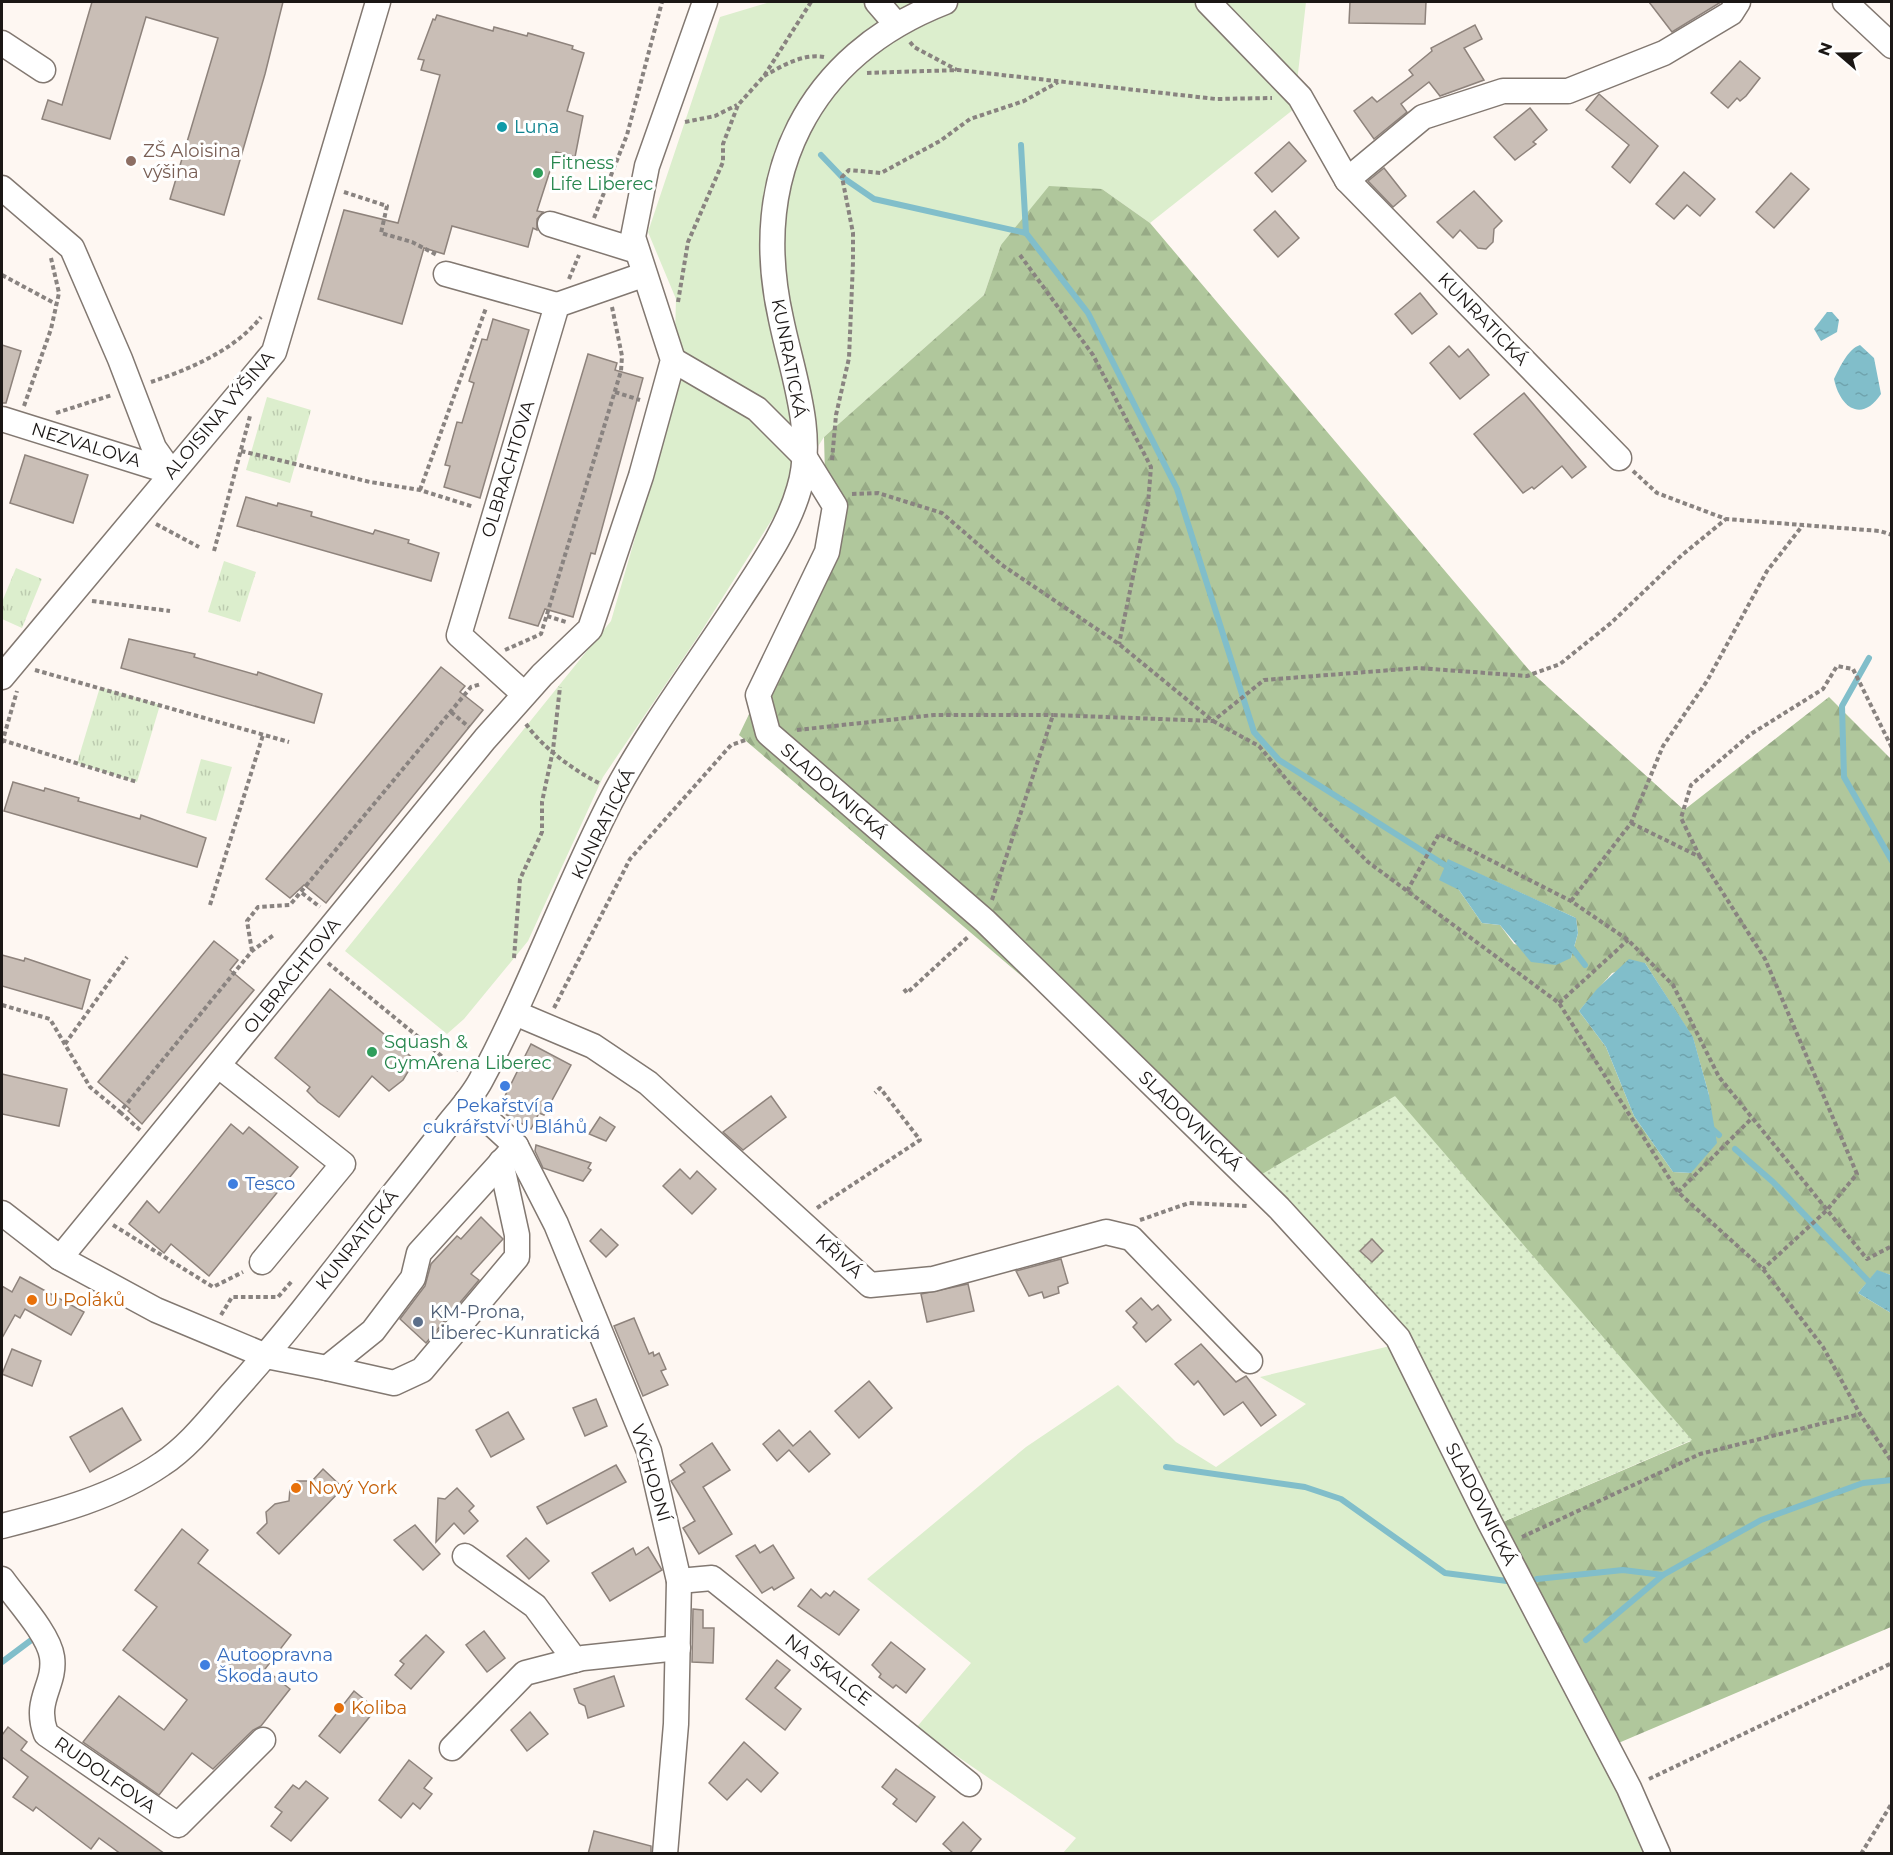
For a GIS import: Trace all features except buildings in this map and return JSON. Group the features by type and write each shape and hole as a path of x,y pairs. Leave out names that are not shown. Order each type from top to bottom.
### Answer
{"street":[{"name":"ALOISINA VÝŠINA","path":"11,675 68,597 274,352 378,2"},
{"path":"705,2 647,166 633,237 643,274 673,360 757,409 804,456"},
{"path":"877,2 896,24"},
{"name":"KUNRATICKÁ","path":"2,1526 56,1512 115,1491 164,1463 196,1434 266,1356 472,1093 515,1013 616,792 761,567 794,504 801,485 804,456 801,408 779,314 775,280 773,210 780,176 800,123 813,101 849,62 896,24 945,2"},
{"name":"KUNRATICKÁ","path":"1208,2 1300,97 1347,180 1619,458"},
{"path":"1347,180 1423,117 1503,91 1568,91 1664,53 1731,13 1738,2"},
{"path":"1845,2 1892,46"},
{"path":"2,43 43,70"},
{"path":"2,188 72,248 154,448 171,472"},
{"path":"550,224 637,251"},
{"path":"446,274 557,305 643,274"},
{"name":"OLBRACHTOVA","path":"519,700 504,676 459,635 557,305"},
{"name":"OLBRACHTOVA","path":"60,1258 519,700 590,629 641,476 673,360"},
{"name":"NEZVALOVA","path":"10,421 171,472"},
{"name":"SLADOVNICKÁ","path":"804,456 836,506 827,552 758,695 768,733 985,921 1279,1208 1398,1338 1502,1546 1629,1788 1658,1854"},
{"name":"KŘIVÁ","path":"515,1013 546,1024 593,1046 648,1083 870,1285 933,1279 1106,1232 1131,1238 1250,1361"},
{"path":"219,1066 343,1164 262,1262"},
{"name":"VÝCHODNÍ","path":"472,1093 508,1154 556,1224 649,1451 679,1581 676,1724 665,1854"},
{"path":"327,1368 373,1331 413,1278 419,1254 508,1154"},
{"path":"2,1213 60,1258 100,1282 212,1335 266,1356 394,1383 422,1370 517,1257 518,1235 508,1154"},
{"path":"465,1556 535,1606 575,1660"},
{"name":"NA SKALCE","path":"679,1581 712,1578 969,1784"},
{"name":"RUDOLFOVA","path":"2,1579 47,1642 52,1657 40,1717 46,1734 178,1825 263,1740"},
{"path":"452,1748 525,1673 575,1660 678,1648"}],"path":[{"path":"557,305 627,135 662,2"},
{"path":"678,303 688,242 723,162 723,144 738,105 764,76 811,2"},
{"path":"896,24 914,47 958,70"},
{"path":"764,76 785,65 813,55 849,62 866,72 878,74 958,70 1216,99 1300,97"},
{"path":"1058,82 1024,101 970,119 940,141 881,173 849,170 842,177 853,233 854,262 849,358 836,415 828,495 878,494 942,513 1002,565 1119,644 1213,721 1259,746 1291,785 1361,854 1407,891 1559,1003 1678,1192 1763,1269 1823,1347 1860,1414 1892,1462"},
{"path":"662,124 715,116 738,105"},
{"path":"323,185 387,207 381,233 412,242 439,256 446,274"},
{"path":"10,421 51,329 59,293 43,223"},
{"path":"1020,255 1093,355 1151,467 1148,504 1119,644"},
{"path":"2,275 56,304"},
{"path":"420,490 493,287"},
{"path":"485,659 541,634 560,579 621,371 622,356 609,287"},
{"path":"52,414 192,368 252,328 266,310"},
{"path":"214,551 252,408"},
{"path":"240,451 370,483 420,490 495,513"},
{"path":"1619,458 1657,493 1726,519 1892,534"},
{"path":"137,513 199,547"},
{"path":"546,1024 630,859 731,745 768,733 934,715 1053,715 1213,721 1264,680 1418,668 1527,676 1560,664 1726,519"},
{"path":"1571,901 1631,823 1663,746 1707,681 1767,571 1803,525"},
{"path":"68,597 170,611"},
{"path":"514,966 520,879 542,832 542,802 553,750 564,654"},
{"path":"1763,1269 1826,1211 1857,1174 1765,959 1700,857 1681,818 1692,785 1751,734 1823,689 1837,666 1853,669 1892,748"},
{"path":"137,782 2,741 11,675 25,668 289,742"},
{"path":"252,951 247,921 258,907 290,905 471,687 504,676"},
{"path":"519,700 534,735 579,773 616,792"},
{"path":"904,989 907,993 985,921 1053,715"},
{"path":"210,905 263,735"},
{"path":"1631,823 1700,857"},
{"path":"1407,891 1439,834 1571,901 1628,940 1673,985 1719,1077 1867,1260 1892,1246"},
{"path":"2,1005 50,1019 90,1087 120,1112 252,951 275,934"},
{"path":"1559,1003 1628,940"},
{"path":"312,950 472,1093"},
{"path":"65,1044 127,957"},
{"path":"798,1219 920,1140 880,1088 875,1093"},
{"path":"1678,1192 1752,1118"},
{"path":"1137,1221 1189,1203 1279,1208"},
{"path":"96,1214 213,1287 262,1262"},
{"path":"212,1335 232,1296 278,1297 292,1281"},
{"path":"1502,1546 1700,1454 1860,1414"},
{"path":"1629,1788 1892,1663"},
{"path":"1862,1854 1892,1803"}],"green space":[{"path":"770,2 1306,2 1294,109 1150,223 1102,189 1001,245 984,295 824,437 699,635 603,777 528,941 464,1019 447,1034 345,951 611,621 673,406 676,299 648,232 720,17"},
{"path":"1049,186 1102,189 1150,223 1529,670 1684,810 1829,697 1891,759 1891,1275 1877,1271 1858,1293 1891,1313 1891,1627 1602,1750 1498,1524 1691,1441 1257,1177 739,735 827,552 824,437 984,295 1001,245","holes":["1448,860 1576,918 1578,933 1571,958 1514,944 1500,925 1482,923 1459,890","1645,963 1693,1038 1709,1095 1691,1173 1673,1172 1634,1116 1606,1047 1579,1011 1612,973"]},
{"path":"267,397 311,410 290,483 246,470"},
{"path":"224,561 256,572 240,622 208,612"},
{"path":"16,568 42,579 22,628 2,619 2,602"},
{"path":"100,687 160,705 137,782 77,763"},
{"path":"201,759 232,767 216,821 186,813"},
{"path":"1395,1096 1692,1440 1498,1524 1407,1342 1257,1177"},
{"path":"1407,1342 1648,1853 1063,1853 1076,1838 916,1728 971,1663 867,1579 1026,1447 1118,1385 1176,1442 1216,1467 1306,1404 1260,1377"}],"water":[{"path":"1827,312 1832,312 1839,320 1837,332 1821,341 1814,329"},
{"path":"1860,345 1874,358 1881,394 1874,403 1859,410 1846,404 1841,398 1834,379 1848,354"},
{"path":"1448,859 1576,918 1578,933 1571,958 1556,965 1531,962 1500,925 1482,923 1459,890 1439,880"},
{"path":"1629,959 1645,963 1693,1037 1709,1095 1717,1143 1691,1173 1673,1172 1634,1116 1606,1047 1579,1011 1597,989"},
{"path":"1877,1270 1891,1275 1891,1313 1858,1293"}],"waterway":[{"path":"1021,145 1026,233"},
{"path":"821,155 842,177 874,199 1026,233 1088,313 1177,489 1254,732 1279,760 1451,869"},
{"path":"1869,658 1842,706 1844,777 1892,861"},
{"path":"1569,944 1585,965"},
{"path":"1710,1127 1719,1135"},
{"path":"1735,1149 1773,1182 1873,1286"},
{"path":"1166,1467 1305,1487 1341,1499 1445,1573 1507,1581"},
{"path":"1537,1579 1623,1570 1663,1575 1761,1520 1863,1483 1892,1480"},
{"path":"1586,1640 1663,1575"},
{"path":"2,1662 34,1638"}],"place":[{"name":"Luna","path":"502,127"},
{"name":"ZŠ Aloisina výšina","path":"131,161"},
{"name":"Fitness Life Liberec","path":"538,173"},
{"name":"Squash & GymArena Liberec","path":"372,1052"},
{"name":"Pekařství a cukrářství U Bláhů","path":"505,1086"},
{"name":"Tesco","path":"233,1184"},
{"name":"U Poláků","path":"32,1300"},
{"name":"KM-Prona, Liberec-Kunratická","path":"418,1322"},
{"name":"Nový York","path":"296,1488"},
{"name":"Autoopravna Škoda auto","path":"205,1665"},
{"name":"Koliba","path":"339,1708"}]}
